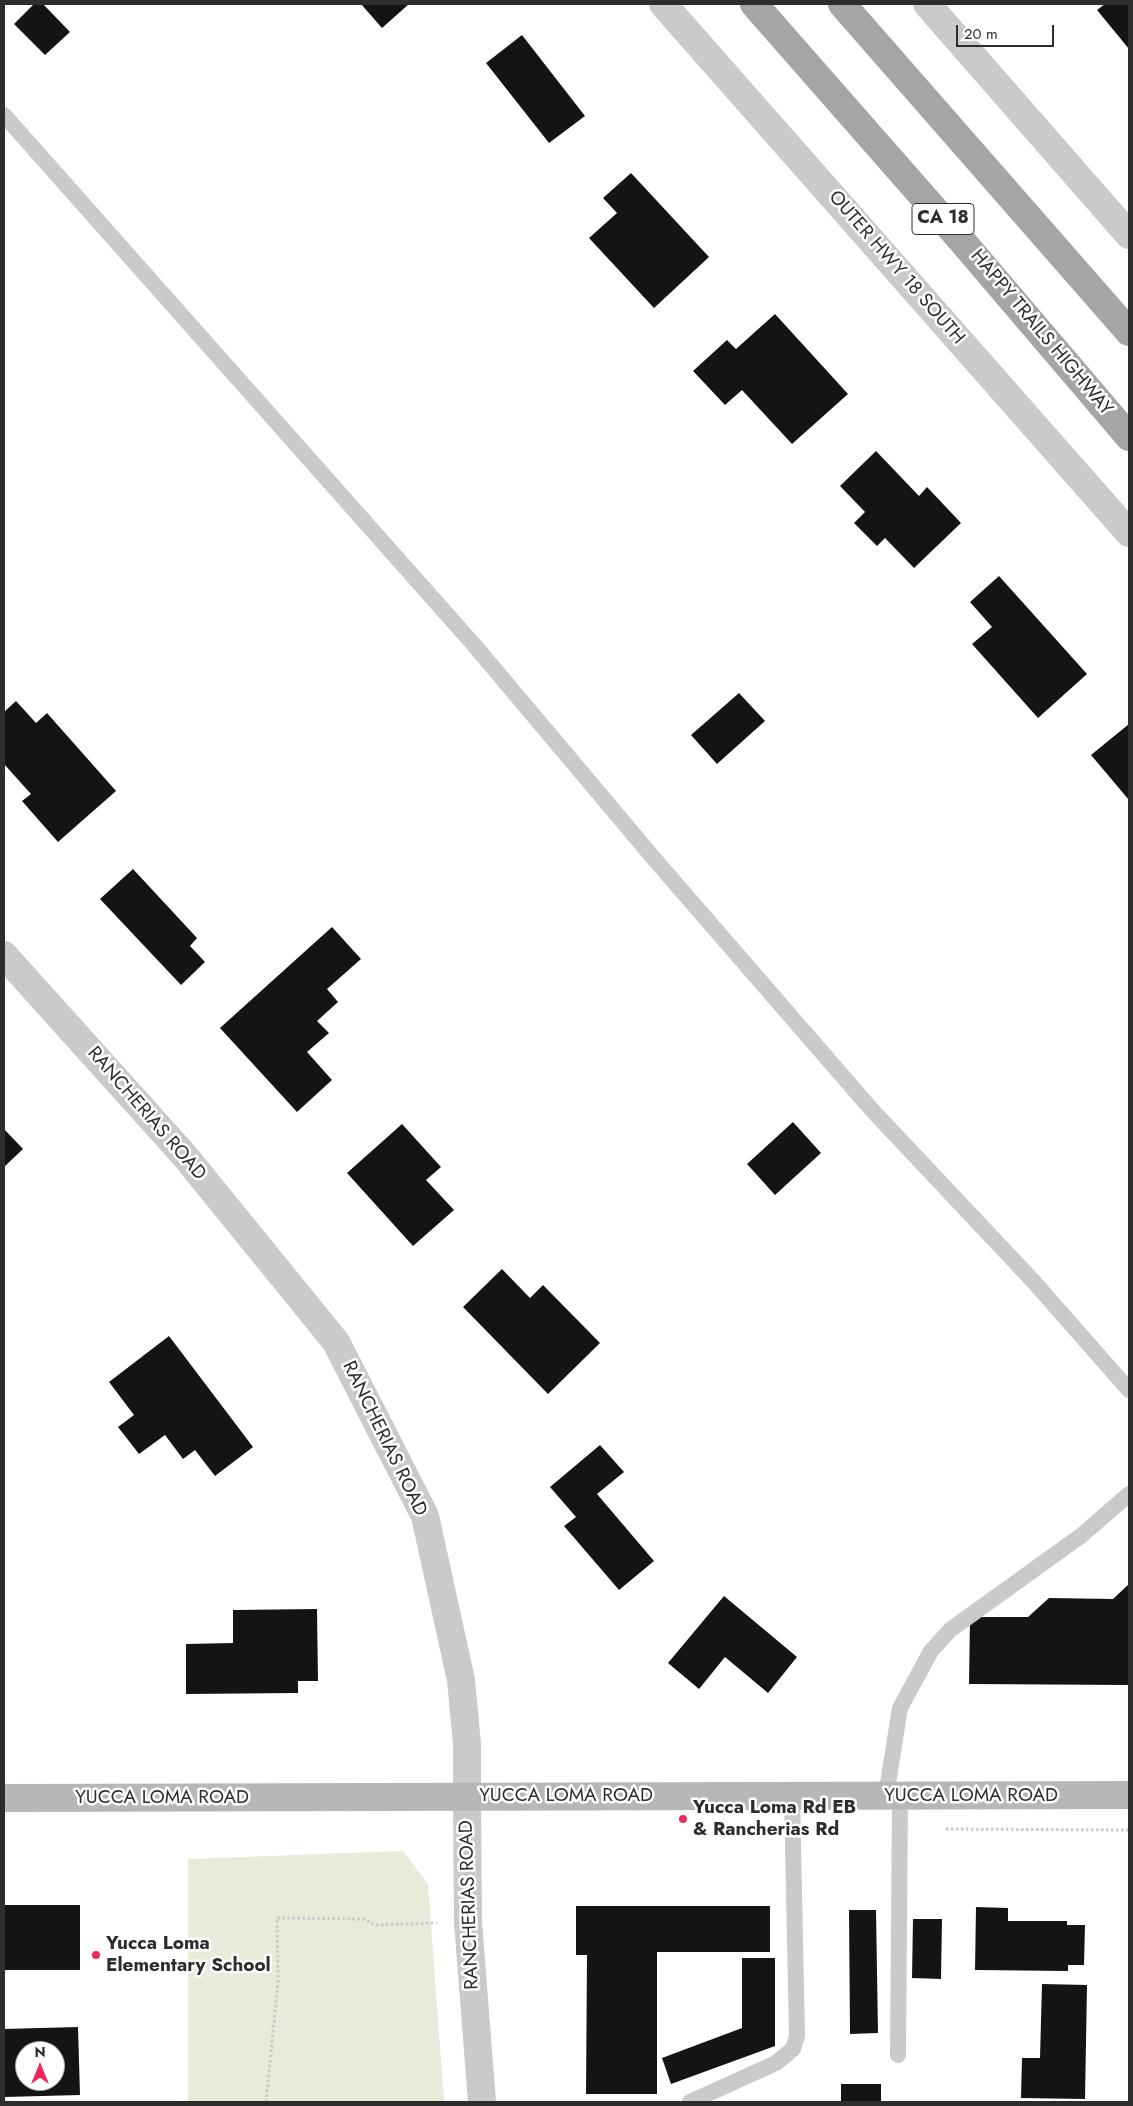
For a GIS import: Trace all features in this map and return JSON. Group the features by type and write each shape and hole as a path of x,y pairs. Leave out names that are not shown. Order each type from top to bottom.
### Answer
{"main road":[{"name":"HAPPY TRAILS HIGHWAY","path":"754,4 962,241 1129,437"},
{"path":"842,4 1129,332"},
{"name":"YUCCA LOMA ROAD","path":"4,1798 1129,1795"}],"street":[{"name":"OUTER HWY 18 SOUTH","path":"662,4 1129,533"},
{"path":"927,4 1129,235"},
{"name":"RANCHERIAS ROAD","path":"4,955 184,1155 336,1342 424,1516 461,1680 467,1744 468,1922 482,2102"}],"lane":[{"path":"4,115 475,646 656,860 872,1110 1034,1282 1129,1390"},
{"path":"898,2055 893,1796 900,1708 931,1652 950,1630 1082,1535 1129,1494"},
{"path":"690,2102 776,2063 793,2049 797,2036 792,1796"}],"path":[{"path":"266,2102 278,1982 277,1918 364,1919 375,1925 468,1922"}],"green space":[{"path":"403,1851 428,1884 444,2102 188,2102 188,1859"}],"building":[{"path":"34,4 43,4 70,32 45,55 14,24"},
{"path":"361,4 409,4 382,28"},
{"path":"1105,4 1129,4 1129,49 1097,10"},
{"path":"522,35 585,116 549,143 486,63"},
{"path":"631,173 709,257 654,308 589,238 617,213 603,198"},
{"path":"775,314 848,394 792,444 742,390 725,405 693,371 727,340 736,349"},
{"path":"876,451 919,496 927,487 961,523 914,568 885,538 877,546 854,523 865,512 840,486"},
{"path":"999,576 1087,674 1038,718 972,644 992,627 970,602"},
{"path":"739,693 765,721 717,764 691,735"},
{"path":"16,701 36,723 47,713 116,791 58,842 22,801 31,794 4,764 4,712"},
{"path":"1129,724 1129,800 1091,755"},
{"path":"133,869 197,938 190,946 205,962 181,985 100,899"},
{"path":"332,927 361,959 327,989 338,1002 317,1021 329,1033 307,1052 332,1080 297,1112 220,1028"},
{"path":"793,1122 821,1153 775,1195 747,1164"},
{"path":"402,1124 441,1167 426,1180 454,1210 413,1246 347,1173"},
{"path":"4,1129 23,1149 4,1167"},
{"path":"502,1269 530,1298 543,1285 600,1343 548,1394 463,1307"},
{"path":"169,1336 253,1447 215,1476 195,1450 183,1459 165,1435 139,1454 118,1427 134,1415 109,1382"},
{"path":"600,1445 624,1472 597,1494 654,1561 619,1590 564,1526 576,1517 550,1487"},
{"path":"1129,1584 1129,1685 969,1684 970,1617 1028,1617 1049,1598 1113,1599"},
{"path":"724,1596 797,1657 768,1693 725,1657 699,1689 668,1663"},
{"path":"317,1609 318,1681 298,1681 298,1693 186,1694 186,1644 233,1643 233,1610"},
{"path":"4,1905 80,1905 80,1970 4,1970"},
{"path":"576,1906 770,1906 770,1952 657,1952 657,2094 586,2094 587,1955 576,1955"},
{"path":"976,1907 1008,1908 1008,1921 1067,1921 1067,1925 1085,1925 1084,1965 1068,1965 1068,1971 975,1970"},
{"path":"849,1910 876,1910 878,2033 850,2034"},
{"path":"913,1919 942,1919 941,1979 912,1978"},
{"path":"742,1958 775,1958 775,2046 671,2084 662,2058 742,2028"},
{"path":"1042,1984 1087,1985 1085,2099 1021,2098 1022,2058 1040,2058"},
{"path":"78,2027 80,2095 4,2097 4,2029"},
{"path":"841,2084 881,2084 881,2102 841,2102"}],"place":[{"name":"Yucca Loma Rd EB & Rancherias Rd","path":"683,1819"},
{"name":"Yucca Loma Elementary School","path":"96,1955"}]}
